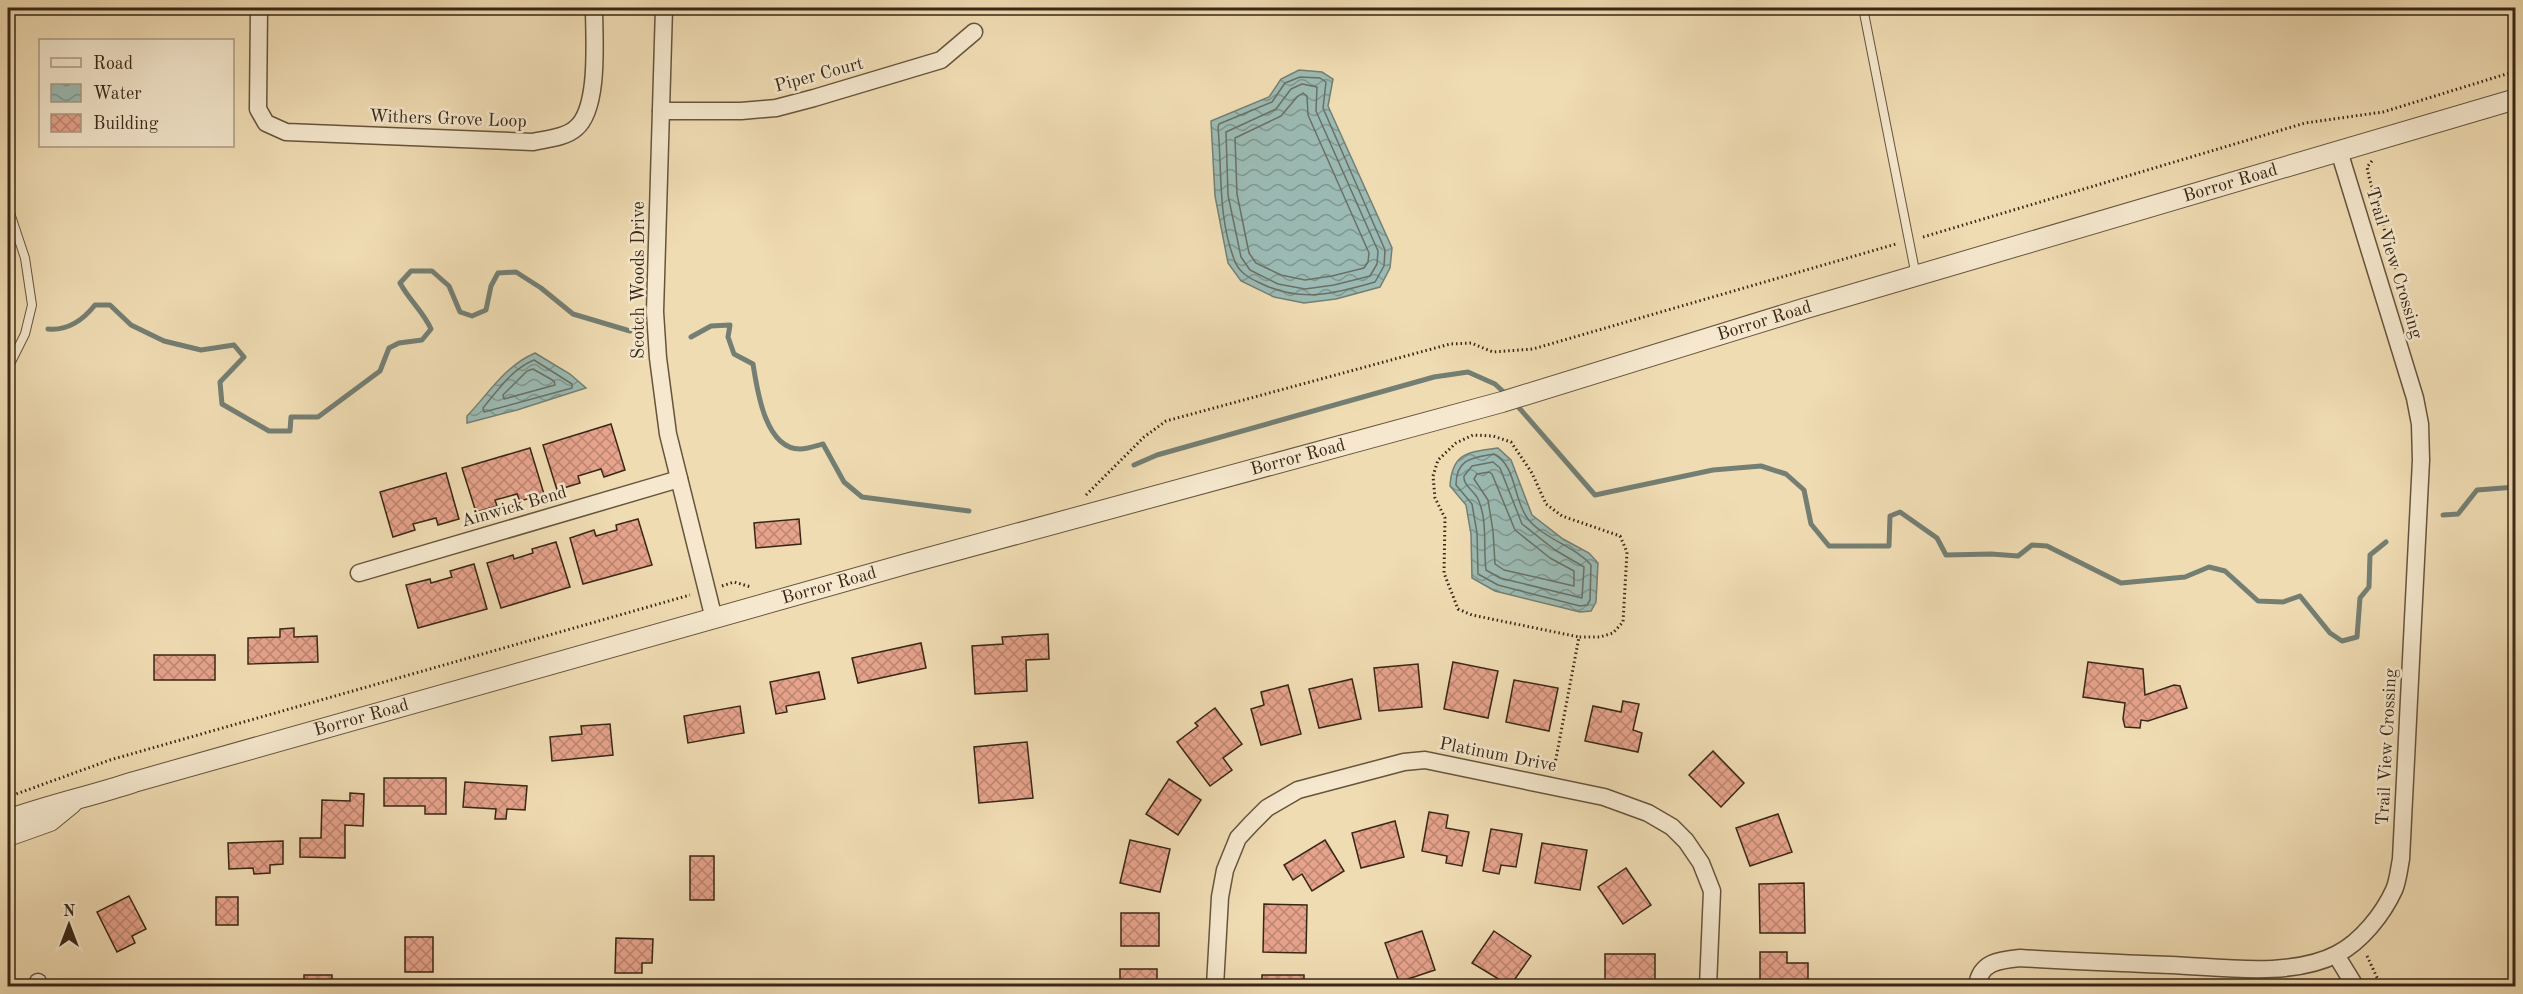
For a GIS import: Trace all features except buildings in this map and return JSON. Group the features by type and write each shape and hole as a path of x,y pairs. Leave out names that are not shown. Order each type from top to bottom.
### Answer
{"street":[{"name":"Withers Grove Loop","path":"259,8 258,109 266,123 286,132 532,142 560,136 576,129 587,114 593,83 594,8"},
{"name":"Scotch Woods Drive","path":"664,8 655,312 663,402 679,479 714,619"},
{"name":"Piper Court","path":"661,111 741,111 776,108 941,60 974,32"},
{"name":"Borror Road","path":"8,820 41,808 74,801 134,782 913,562 1511,399 1916,276 2516,99"},
{"name":"Trail View Crossing","path":"1977,987 1977,979 1985,966 2000,960 2020,958 2250,969 2298,966 2336,955 2363,934 2382,911 2395,888 2401,859 2421,460 2420,423 2415,398 2339,151"},
{"name":"Ainwick Bend","path":"359,573 679,479"},
{"name":"Platinum Drive","path":"1215,987 1220,897 1225,870 1238,838 1267,808 1308,787 1404,762 1425,760 1626,804 1671,827 1686,841 1708,876 1712,891 1708,987"},
{"name":"Borror Road","path":"8,836 50,821 74,801"},
{"path":"2336,955 2355,987"}],"lane":[{"path":"1863,8 1916,276"},
{"path":"8,207 25,258 32,304 25,334 8,368"}],"path":[{"path":"1078,497 1086,495 1144,437 1166,421 1450,344 1471,344 1493,352 1533,349 2305,123 2383,112 2516,71"},
{"path":"1473,435 1493,436 1511,442 1532,473 1546,504 1562,516 1620,536 1627,552 1623,622 1613,633 1600,637 1579,637 1472,615 1458,609 1444,573 1445,518 1436,498 1433,476 1438,460 1456,442 1473,435"},
{"path":"8,797 110,760 735,582 754,588"},
{"path":"1551,786 1579,637"}],"water":[{"path":"1299,70 1322,72 1333,79 1328,106 1392,248 1390,268 1380,287 1336,299 1304,303 1274,297 1241,281 1228,263 1215,196 1211,121 1269,97 1281,79"},
{"path":"535,353 570,374 586,388 467,423 467,416 498,381 524,358"},
{"path":"1498,448 1511,460 1532,515 1563,539 1589,553 1598,563 1596,602 1591,611 1580,612 1495,591 1472,578 1471,534 1466,505 1450,486 1451,475 1458,460 1464,456"}],"waterway":[{"path":"48,329 62,328 74,323 95,305 110,305 131,325 164,341 201,350 234,345 244,357 220,382 222,404 269,431 290,431 291,417 318,417 380,371 389,348 399,343 422,340 431,329 400,283 411,271 432,271 449,286 460,312 472,316 486,310 491,286 498,273 516,272 541,288 573,314 630,331"},
{"path":"691,337 711,326 730,325 728,337 734,354 753,364 760,402 771,429 778,439 788,446 800,449 823,444 844,482 862,497 969,511"},
{"path":"1134,465 1157,455 1434,377 1468,372 1495,384 1508,396"},
{"path":"1514,402 1595,495 1713,470 1761,466 1786,474 1804,490 1811,524 1829,546 1889,546 1890,516 1900,512 1937,538 1946,555 2018,556 2032,545 2047,546 2121,583 2185,577 2209,567 2225,571 2258,601 2283,602 2300,596 2330,633 2342,641 2357,637 2360,598 2369,587 2370,555 2386,542"},
{"path":"2443,515 2458,514 2477,490 2516,487"}]}
